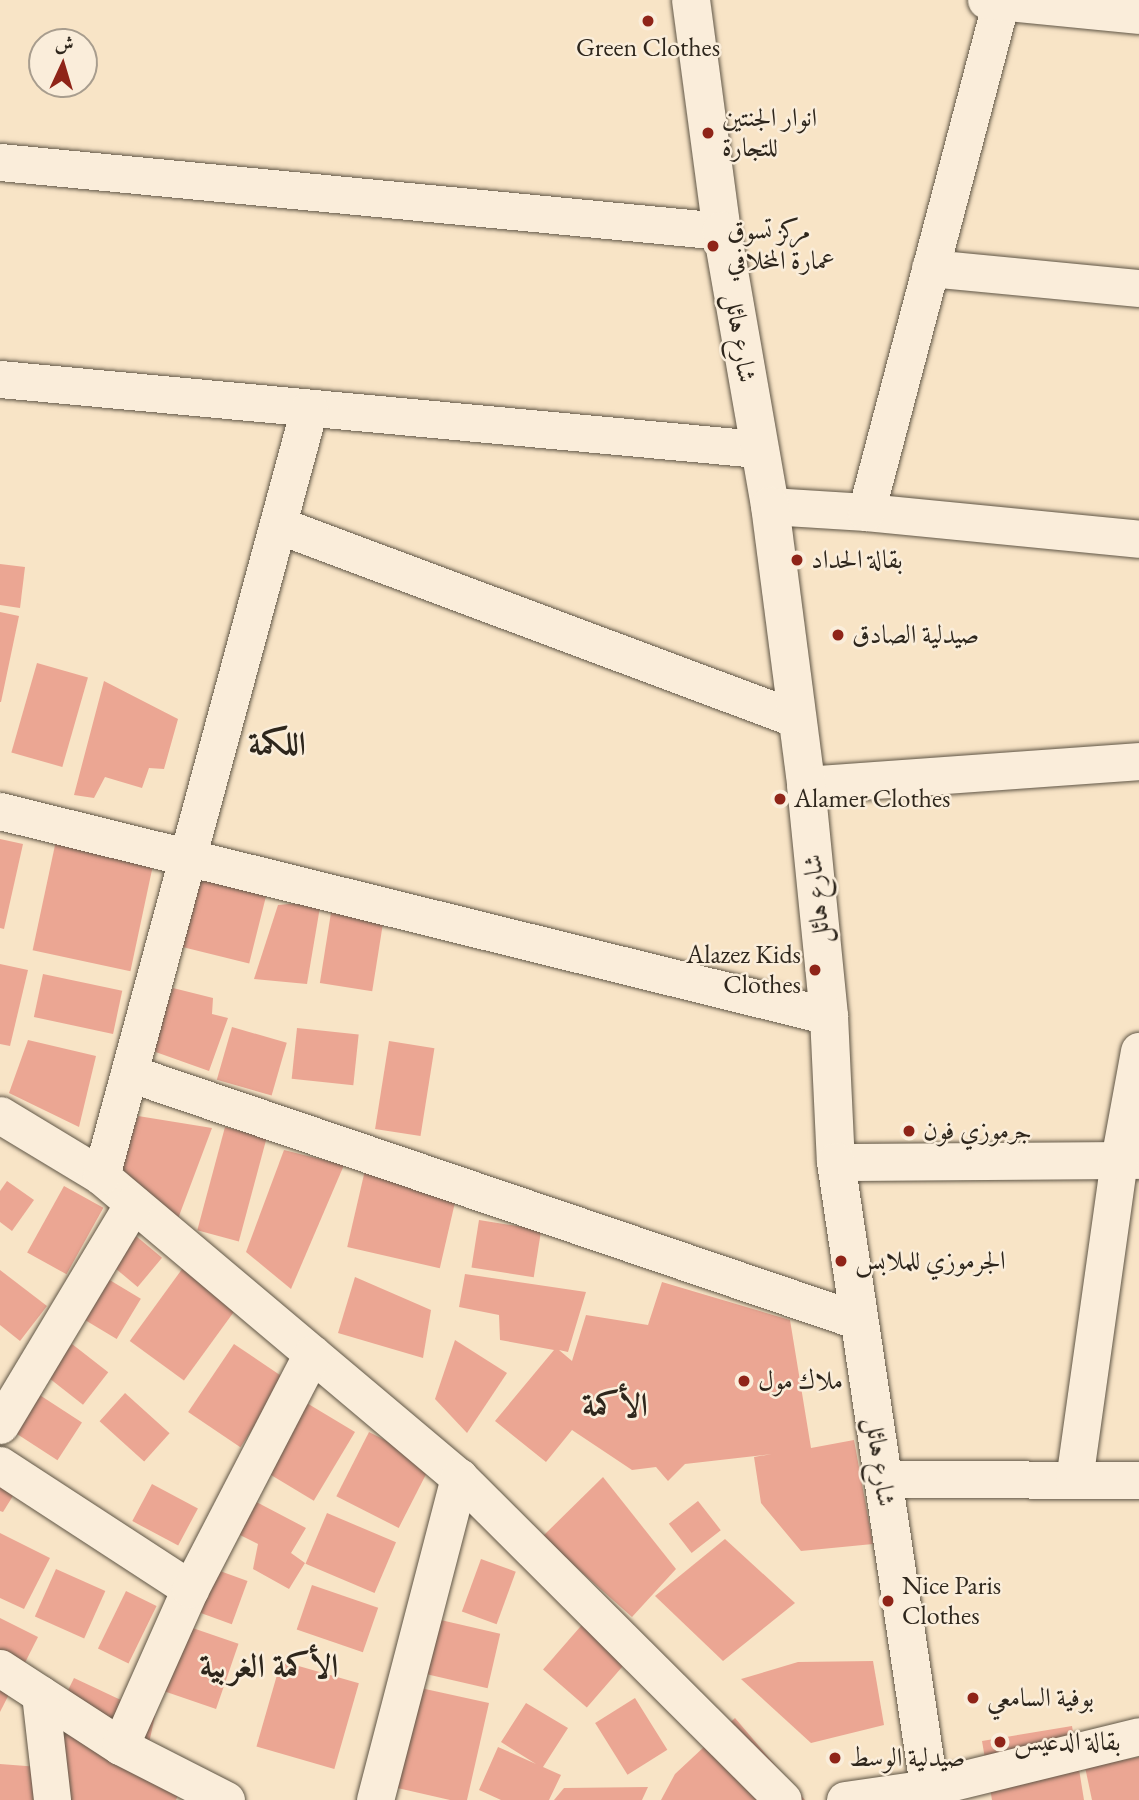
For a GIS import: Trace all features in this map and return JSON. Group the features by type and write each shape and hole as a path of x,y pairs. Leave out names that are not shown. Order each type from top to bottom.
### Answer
{"street":[{"name":"شارع هائل","path":"691,0 722,231 770,506 806,785 828,1016 836,1162 930,1794"},
{"path":"866,512 930,268 994,1 1139,15"},
{"path":"0,162 722,231"},
{"path":"930,268 1139,288"},
{"path":"0,379 758,449"},
{"path":"101,1177 309,409"},
{"path":"770,506 866,512 1139,539"},
{"path":"278,525 797,719"},
{"path":"806,785 1139,761"},
{"path":"0,811 828,1016"},
{"path":"1074,1480 1129,1160 1139,1051"},
{"path":"129,1073 859,1321"},
{"path":"0,1115 101,1177 459,1477 783,1800"},
{"path":"836,1162 1129,1160"},
{"path":"0,1425 133,1204"},
{"path":"120,1746 190,1589 312,1354"},
{"path":"0,1465 190,1589"},
{"path":"375,1800 459,1477"},
{"path":"883,1479 1139,1480"},
{"path":"0,1668 120,1746 226,1800"},
{"path":"40,1694 52,1800"},
{"path":"845,1800 930,1794 1139,1736"}],"building":[{"path":"0,564 25,567 20,608 0,605"},
{"path":"0,612 19,616 1,702 0,702"},
{"path":"37,663 88,678 62,767 11,752"},
{"path":"104,681 178,719 164,769 149,768 142,788 105,777 94,798 74,795"},
{"path":"58,831 156,852 130,971 33,950"},
{"path":"0,839 23,844 4,929 0,928"},
{"path":"196,871 268,889 249,964 177,946"},
{"path":"333,900 385,908 372,991 320,983"},
{"path":"321,901 307,984 254,979 278,905"},
{"path":"0,964 28,970 10,1046 0,1044"},
{"path":"43,974 122,991 113,1034 34,1017"},
{"path":"173,988 213,998 212,1014 228,1018 209,1071 150,1050"},
{"path":"232,1027 287,1043 272,1096 217,1080"},
{"path":"297,1028 359,1034 353,1085 292,1079"},
{"path":"28,1040 96,1056 79,1127 9,1093"},
{"path":"389,1041 434,1048 421,1136 375,1129"},
{"path":"138,1116 212,1128 176,1224 113,1182"},
{"path":"225,1127 267,1138 239,1241 197,1230"},
{"path":"284,1150 344,1165 291,1289 246,1252"},
{"path":"365,1170 458,1191 440,1268 347,1247"},
{"path":"7,1181 34,1200 12,1231 0,1222 0,1191"},
{"path":"64,1186 103,1208 67,1274 27,1252"},
{"path":"479,1220 541,1230 534,1277 471,1267"},
{"path":"136,1236 162,1258 138,1287 112,1265"},
{"path":"185,1265 239,1304 184,1380 130,1341"},
{"path":"0,1270 47,1306 20,1341 0,1325"},
{"path":"98,1273 141,1299 117,1339 74,1313"},
{"path":"465,1274 586,1292 568,1352 559,1350 572,1361 586,1315 648,1325 662,1282 790,1320 811,1448 854,1440 873,1544 801,1551 761,1503 754,1457 772,1454 685,1464 668,1481 656,1467 632,1470 572,1430 546,1462 495,1421 554,1350 500,1340 499,1315 459,1307"},
{"path":"355,1277 431,1310 423,1358 338,1333"},
{"path":"455,1340 507,1373 467,1433 435,1399"},
{"path":"72,1344 108,1372 83,1405 47,1376"},
{"path":"234,1344 286,1379 240,1447 188,1412"},
{"path":"35,1392 82,1422 57,1460 10,1430"},
{"path":"125,1393 170,1433 144,1461 100,1421"},
{"path":"295,1396 355,1432 314,1501 254,1465"},
{"path":"369,1432 431,1464 399,1528 336,1496"},
{"path":"0,1464 24,1478 3,1512 0,1511"},
{"path":"603,1477 676,1569 632,1617 542,1537"},
{"path":"152,1484 198,1508 178,1545 132,1521"},
{"path":"247,1497 306,1528 291,1553 305,1563 289,1589 253,1569 258,1544 230,1530"},
{"path":"698,1501 721,1530 692,1553 669,1524"},
{"path":"327,1513 396,1542 375,1593 306,1564"},
{"path":"0,1533 50,1558 24,1609 0,1598"},
{"path":"725,1539 795,1603 723,1661 655,1596"},
{"path":"481,1559 516,1572 497,1624 462,1612"},
{"path":"209,1567 248,1581 232,1624 193,1610"},
{"path":"56,1569 105,1591 84,1638 35,1617"},
{"path":"312,1585 378,1608 363,1652 297,1629"},
{"path":"126,1591 157,1606 129,1663 98,1649"},
{"path":"0,1618 38,1637 0,1712"},
{"path":"432,1618 500,1634 488,1688 419,1673"},
{"path":"587,1619 631,1657 587,1708 543,1670"},
{"path":"178,1623 239,1644 216,1709 156,1688"},
{"path":"281,1661 359,1683 334,1769 256,1747"},
{"path":"873,1661 884,1725 811,1743 741,1679 798,1662"},
{"path":"74,1678 155,1716 147,1752 187,1774 176,1800 70,1800 52,1723"},
{"path":"416,1687 489,1703 467,1800 450,1800 393,1787"},
{"path":"635,1698 667,1750 627,1775 595,1723"},
{"path":"526,1703 568,1728 543,1767 561,1775 549,1800 501,1800 479,1790 498,1747 536,1764 501,1742"},
{"path":"735,1718 805,1800 661,1800 675,1774"},
{"path":"1072,1726 1084,1800 992,1800 982,1741"},
{"path":"1139,1757 1139,1800 1092,1800 1085,1767"},
{"path":"0,1764 52,1768 50,1800 0,1800"},
{"path":"648,1787 642,1800 554,1800 564,1788"}],"place":[{"name":"Green Clothes","path":"648,21"},
{"name":"انوار الجنتين للتجارة","path":"708,133"},
{"name":"مركز تسوق عمارة المخلافي","path":"713,246"},
{"name":"بقالة الحداد","path":"797,560"},
{"name":"صيدلية الصادق","path":"838,635"},
{"name":"Alamer Clothes","path":"780,799"},
{"name":"Alazez Kids Clothes","path":"815,970"},
{"name":"جرموزي فون","path":"909,1131"},
{"name":"الجرموزي للملابس","path":"841,1261"},
{"name":"ملاك مول","path":"744,1381"},
{"name":"Nice Paris Clothes","path":"888,1601"},
{"name":"بوفية السامعي","path":"973,1698"},
{"name":"بقالة الدعيس","path":"1000,1742"},
{"name":"صيدلية الوسط","path":"835,1758"}],"district":[{"name":"اللكمة","path":"277,744"},
{"name":"الأكمة","path":"615,1405"},
{"name":"الأكمة الغربية","path":"269,1666"}]}
